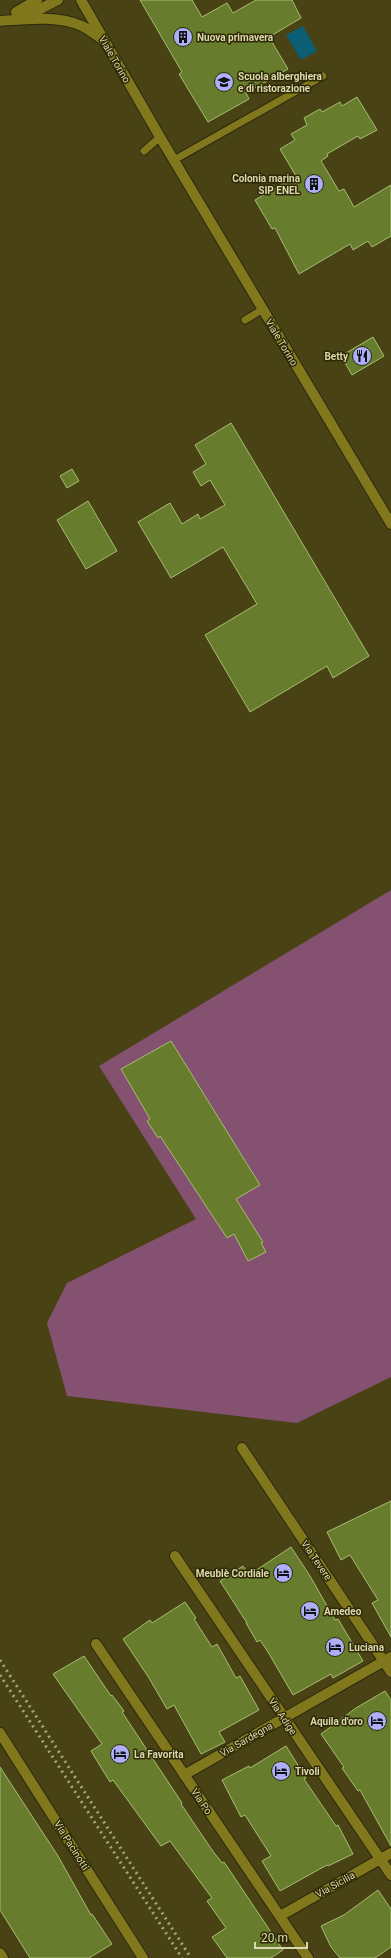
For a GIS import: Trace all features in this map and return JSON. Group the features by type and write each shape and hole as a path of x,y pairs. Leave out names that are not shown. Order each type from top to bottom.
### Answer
{"street":[{"path":"0,21 29,0"},
{"path":"0,21 37,0"},
{"path":"0,21 38,10 58,0"},
{"name":"Viale Torino","path":"81,0 160,137 391,524"},
{"path":"0,21 26,19 64,21 82,26 104,40"},
{"name":"Via Tevere","path":"242,1448 387,1659 391,1672"},
{"name":"Via Adige","path":"175,1556 391,1875"},
{"name":"Via Po","path":"96,1644 308,1958"},
{"name":"Via Sardegna","path":"184,1774 387,1659"},
{"name":"Via Pacinotti","path":"0,1733 144,1958"},
{"name":"Via Sicilia","path":"280,1916 391,1853"},
{"path":"0,1953 3,1958"}],"lane":[{"path":"174,160 323,76"},
{"path":"144,151 160,137"},
{"path":"245,320 263,309"}],"shaded area":[{"path":"391,890 391,1377 297,1423 67,1396 47,1323 67,1283 196,1219 99,1066"}],"water":[{"path":"303,26 317,51 301,60 286,35"}],"building":[{"path":"140,0 192,0 202,17 227,3 233,13 256,0 292,0 301,18 269,37 288,69 246,93 249,99 208,122 179,74 182,72"},
{"name":"Colonia marina SIP ENEL","path":"357,97 377,130 360,139 358,136 327,154 328,156 321,161 339,191 344,189 354,207 391,185 391,236 372,247 368,241 353,250 350,244 299,274 275,228 272,229 255,200 296,176 280,149 295,140 291,134 307,125 304,118 320,109 322,112 340,102 342,106"},
{"name":"Betty","path":"373,337 384,356 352,375 341,356"},
{"path":"231,423 369,656 333,678 327,666 250,712 205,635 257,604 223,547 171,578 138,522 170,503 182,524 198,514 200,519 225,505 210,480 201,486 193,472 206,464 195,445"},
{"path":"72,469 79,481 67,488 60,476"},
{"path":"88,501 117,551 86,569 57,520"},
{"path":"171,1041 260,1185 236,1199 263,1242 261,1243 266,1252 248,1261 234,1234 227,1238 160,1136 158,1138 147,1121 150,1119 121,1069"},
{"path":"391,1501 391,1637 372,1603 378,1600 350,1555 341,1560 327,1532"},
{"path":"291,1547 310,1576 335,1620 338,1619 363,1661 333,1678 331,1674 293,1695 268,1652 260,1640 257,1642 247,1623 220,1581 243,1566 249,1575"},
{"path":"185,1602 196,1618 194,1619 212,1647 217,1644 236,1678 240,1676 259,1710 219,1732 225,1742 201,1754 174,1705 167,1709 149,1678 123,1639 150,1620 152,1623"},
{"path":"84,1656 111,1696 112,1695 124,1711 122,1712 212,1850 222,1863 224,1862 283,1950 271,1958 227,1958 212,1937 226,1928 207,1901 212,1898 170,1841 161,1846 113,1780 110,1782 91,1751 102,1744 53,1674"},
{"path":"385,1691 391,1700 391,1846 360,1790 358,1791 342,1768 344,1767 321,1734 356,1708"},
{"path":"286,1746 306,1778 304,1779 336,1826 338,1825 353,1854 328,1866 327,1865 280,1891 262,1861 271,1856 245,1815 241,1817 222,1780 249,1766 250,1768"},
{"path":"0,1767 58,1856 91,1915 92,1914 112,1944 89,1958 30,1958 0,1910"},
{"path":"378,1890 391,1909 391,1947 375,1958 340,1958 331,1947 321,1926 344,1915"}],"railway":[{"path":"0,1660 191,1958"},
{"path":"0,1675 182,1958"}],"place":[{"name":"Nuova primavera","path":"183,37"},
{"name":"Scuola alberghiera e di ristorazione","path":"224,82"},
{"name":"Colonia marina SIP ENEL","path":"314,184"},
{"name":"Betty","path":"362,356"},
{"name":"Meublè Cordiale","path":"283,1573"},
{"name":"Amedeo","path":"310,1611"},
{"name":"Luciana","path":"335,1647"},
{"name":"Aquila d'oro","path":"377,1721"},
{"name":"La Favorita","path":"120,1754"},
{"name":"Tivoli","path":"281,1771"}]}
